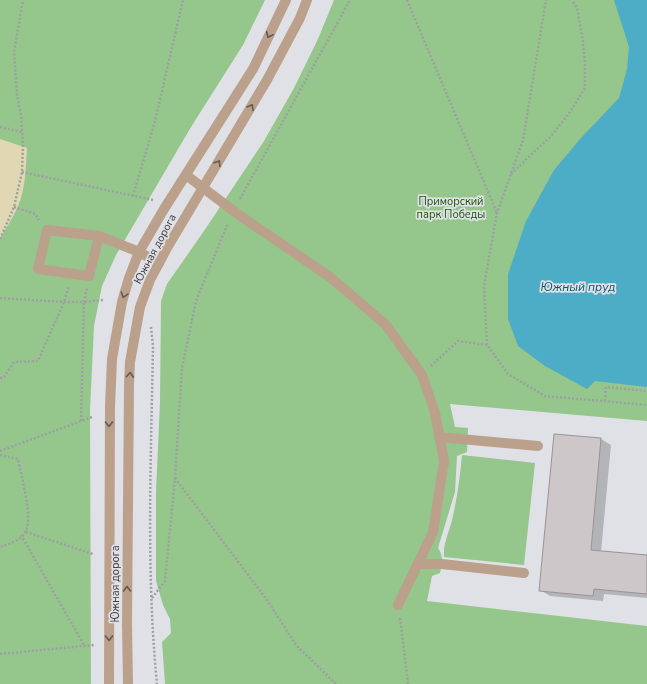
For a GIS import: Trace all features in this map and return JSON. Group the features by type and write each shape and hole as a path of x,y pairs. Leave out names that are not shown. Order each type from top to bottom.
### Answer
{"street":[{"name":"Южная дорога","path":"109,684 110,407 112,359 122,302 139,252 164,209 253,69 286,0"},
{"name":"Южная дорога","path":"128,684 127,616 129,385 130,362 140,307 150,280 159,263 267,80 300,18 307,0"},
{"path":"186,175 233,210 330,277 386,325 422,375 435,413 444,462 434,532 398,606"},
{"path":"99,236 89,276 38,269 47,230 99,236 139,252 159,263"},
{"path":"439,437 538,446"},
{"path":"419,564 442,564 524,573"}],"path":[{"path":"0,239 14,207 22,172 23,145 14,52 23,0"},
{"path":"133,196 155,121 183,0"},
{"path":"152,598 165,581 175,478 182,368 196,301 233,210 350,0"},
{"path":"407,0 497,213"},
{"path":"546,0 523,140 497,213 484,286 487,345 508,374 545,396 647,404"},
{"path":"511,175 552,135 570,112 585,88 585,62 582,35 577,8 572,0"},
{"path":"0,126 22,132"},
{"path":"22,172 153,200"},
{"path":"14,207 35,214 47,230"},
{"path":"0,378 4,377 14,362 38,361 64,302 73,274"},
{"path":"81,421 84,302 89,276"},
{"path":"0,298 64,302 103,300"},
{"path":"150,325 153,346 150,541 154,652 157,684"},
{"path":"422,375 458,342 487,345"},
{"path":"605,401 606,387 647,391"},
{"path":"0,451 92,417"},
{"path":"0,455 18,459 28,505 28,525 26,532 14,542 0,547"},
{"path":"175,478 267,600 296,645 336,684"},
{"path":"26,532 94,554"},
{"path":"21,536 84,645"},
{"path":"398,606 408,684"},
{"path":"0,654 94,645"}],"green space":[{"path":"0,0 265,0 243,45 191,127 116,255 102,286 94,326 90,410 91,684 0,684"},
{"name":"Приморский парк Победы","path":"334,0 647,0 647,421 450,404 455,427 468,428 467,452 457,456 455,492 438,548 442,557 440,573 432,576 427,601 647,626 647,684 165,684 162,642 171,633 170,619 163,605 156,581 156,492 160,402 161,301 167,284 264,141 294,88 318,39"},
{"path":"462,455 535,463 524,565 444,557 445,543 457,496"}],"sand":[{"path":"0,139 27,148 25,177 21,199 13,217 0,238"}],"water":[{"name":"Южный пруд","path":"614,0 647,0 647,387 595,381 587,389 545,366 518,346 508,319 508,274 526,221 554,170 581,138 619,98 627,69 629,47"}],"building":[{"path":"554,434 601,438 591,550 647,555 647,594 594,589 593,596 539,591"}]}
